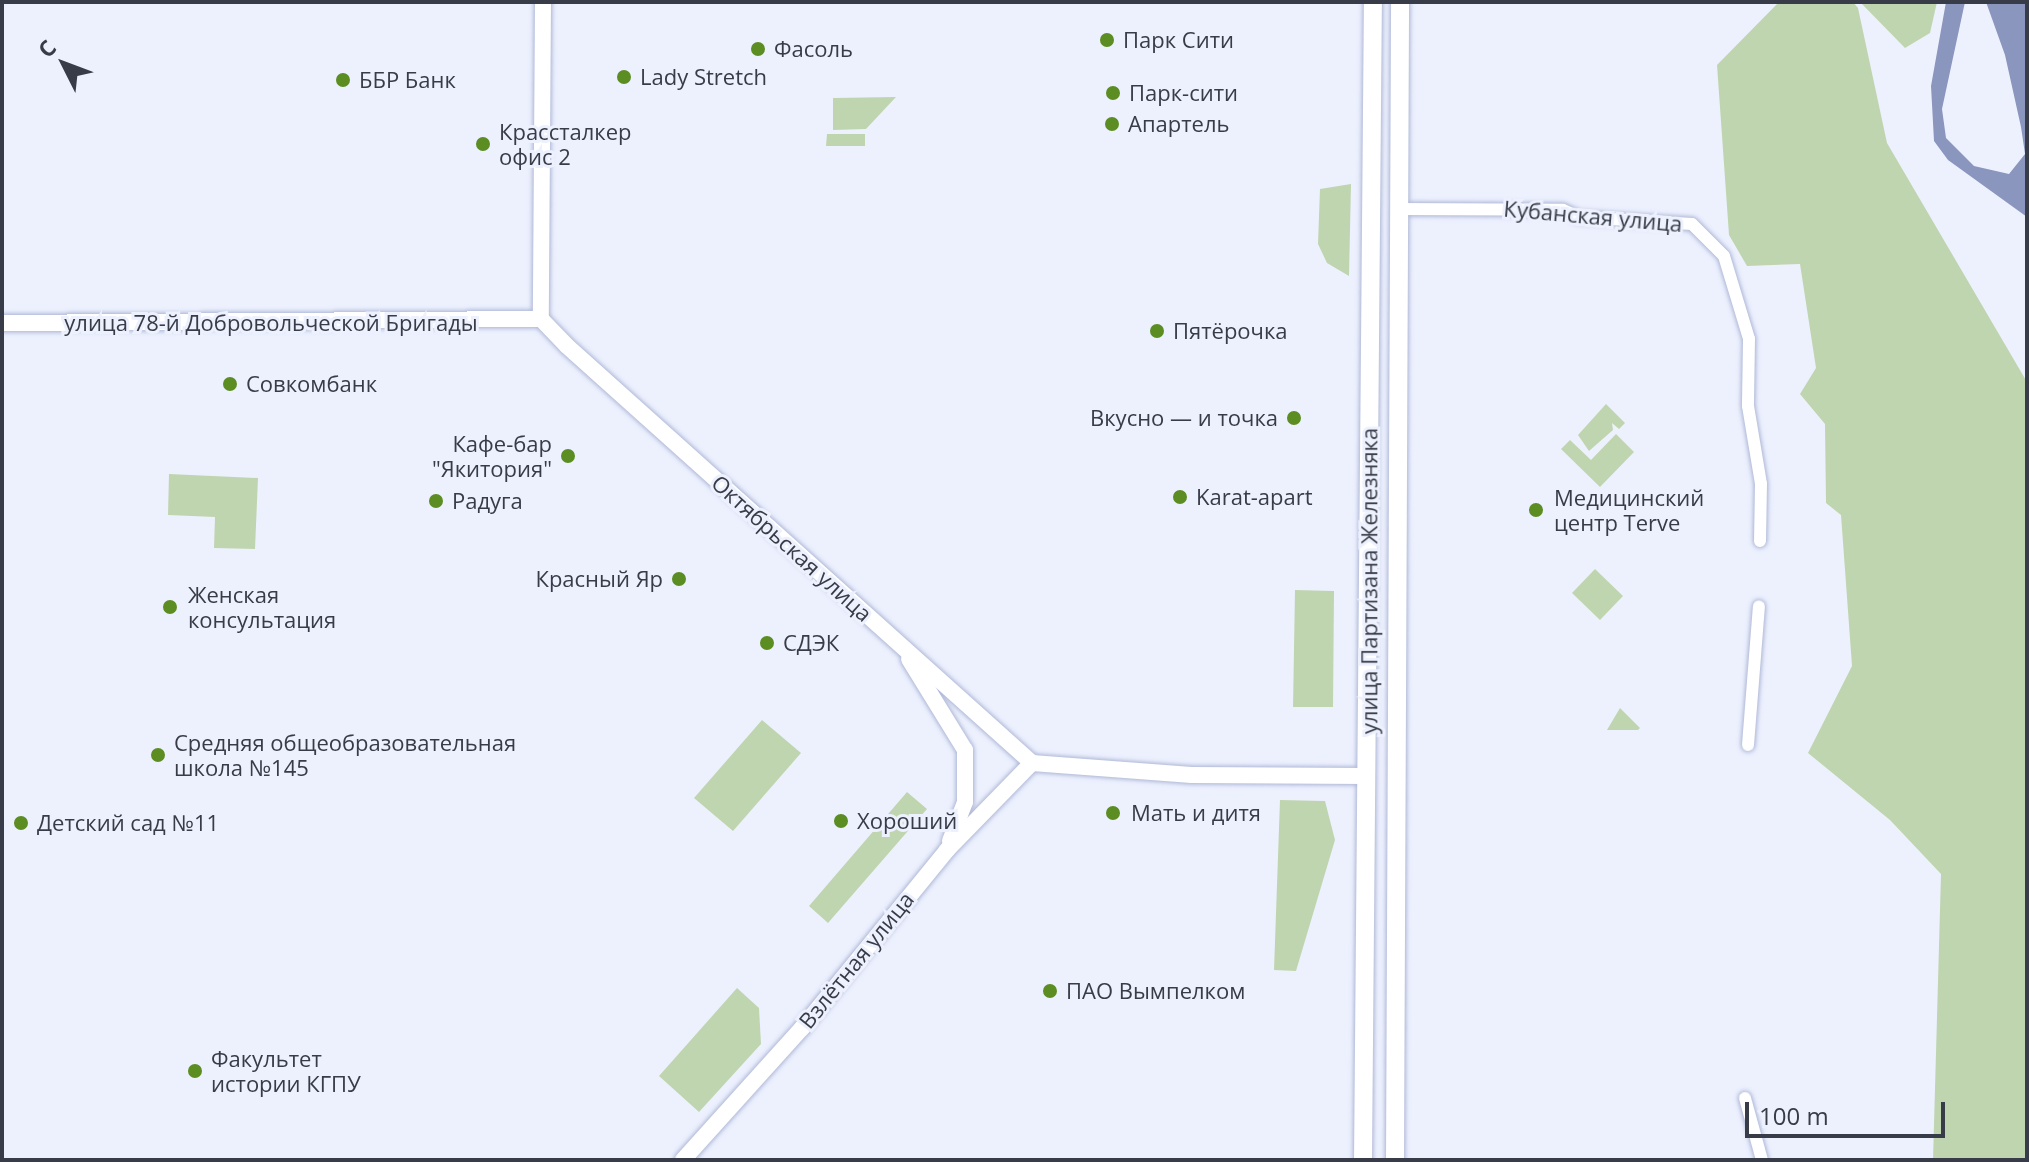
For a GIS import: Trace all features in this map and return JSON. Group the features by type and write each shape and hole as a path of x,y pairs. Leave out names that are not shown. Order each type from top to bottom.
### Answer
{"main road":[{"name":"улица Партизана Железняка","path":"1363,1160 1373,2"},
{"name":"улица Партизана Железняка","path":"1395,1160 1400,2"},
{"path":"1367,776 1397,768"}],"street":[{"path":"541,319 543,2"},
{"name":"Кубанская улица","path":"1398,209 1563,210 1579,217 1692,224 1724,256 1749,339 1748,406 1759,454 1760,541"},
{"name":"улица 78-й Добровольческой Бригады","path":"2,323 541,319"},
{"name":"Октябрьская улица","path":"541,319 1032,763"},
{"path":"1748,745 1759,606"},
{"path":"901,646 965,750 965,802 947,850"},
{"path":"1032,763 1192,775 1367,776"},
{"name":"Взлётная улица","path":"683,1160 802,1028 947,850 1032,763"},
{"path":"1745,1098 1762,1160"}],"green space":[{"path":"1779,2 1853,2 1858,8 1887,143 2027,382 2027,1160 1933,1160 1941,874 1890,820 1808,753 1852,666 1841,515 1826,503 1825,424 1800,394 1816,368 1800,264 1747,266 1729,235 1717,65"},
{"path":"1860,2 1937,2 1930,33 1905,48"},
{"path":"896,97 866,129 833,130 833,98"},
{"path":"827,134 865,134 865,146 826,146"},
{"path":"1351,184 1349,276 1327,263 1318,244 1320,189"},
{"path":"1606,404 1625,423 1619,429 1612,423 1613,430 1589,451 1578,435"},
{"path":"1616,434 1634,452 1600,487 1561,449 1570,440 1591,460"},
{"path":"169,474 258,478 255,549 214,548 215,517 168,515"},
{"path":"1595,569 1623,596 1600,620 1572,593"},
{"path":"1295,590 1334,591 1333,707 1293,707"},
{"path":"1620,708 1640,728 1638,730 1607,730"},
{"path":"762,720 801,753 733,831 694,798"},
{"path":"907,792 927,809 828,923 809,906"},
{"path":"1280,800 1325,801 1335,840 1296,971 1274,970"},
{"path":"737,988 759,1008 761,1044 699,1112 659,1076"}],"water":[{"path":"1946,2 1965,2 1942,109 1946,138 1974,166 2009,174 2025,154 2005,55 1986,2 2027,2 2027,217 1948,160 1934,141 1931,86"}],"place":[{"name":"Парк Сити","path":"1107,40"},
{"name":"Фасоль","path":"758,49"},
{"name":"Lady Stretch","path":"624,77"},
{"name":"ББР Банк","path":"343,80"},
{"name":"Парк-сити","path":"1113,93"},
{"name":"Апартель","path":"1112,124"},
{"name":"Крассталкер офис 2","path":"483,144"},
{"name":"Пятёрочка","path":"1157,331"},
{"name":"Совкомбанк","path":"230,384"},
{"name":"Вкусно — и точка","path":"1294,418"},
{"name":"Кафе-бар \"Якитория\"","path":"568,456"},
{"name":"Karat-apart","path":"1180,497"},
{"name":"Радуга","path":"436,501"},
{"name":"Медицинский центр Terve","path":"1536,510"},
{"name":"Красный Яр","path":"679,579"},
{"name":"Женская консультация","path":"170,607"},
{"name":"СДЭК","path":"767,643"},
{"name":"Средняя общеобразовательная школа №145","path":"158,755"},
{"name":"Мать и дитя","path":"1113,813"},
{"name":"Хороший","path":"841,821"},
{"name":"Детский сад №11","path":"21,823"},
{"name":"ПАО Вымпелком","path":"1050,991"},
{"name":"Факультет истории КГПУ","path":"195,1071"}]}
